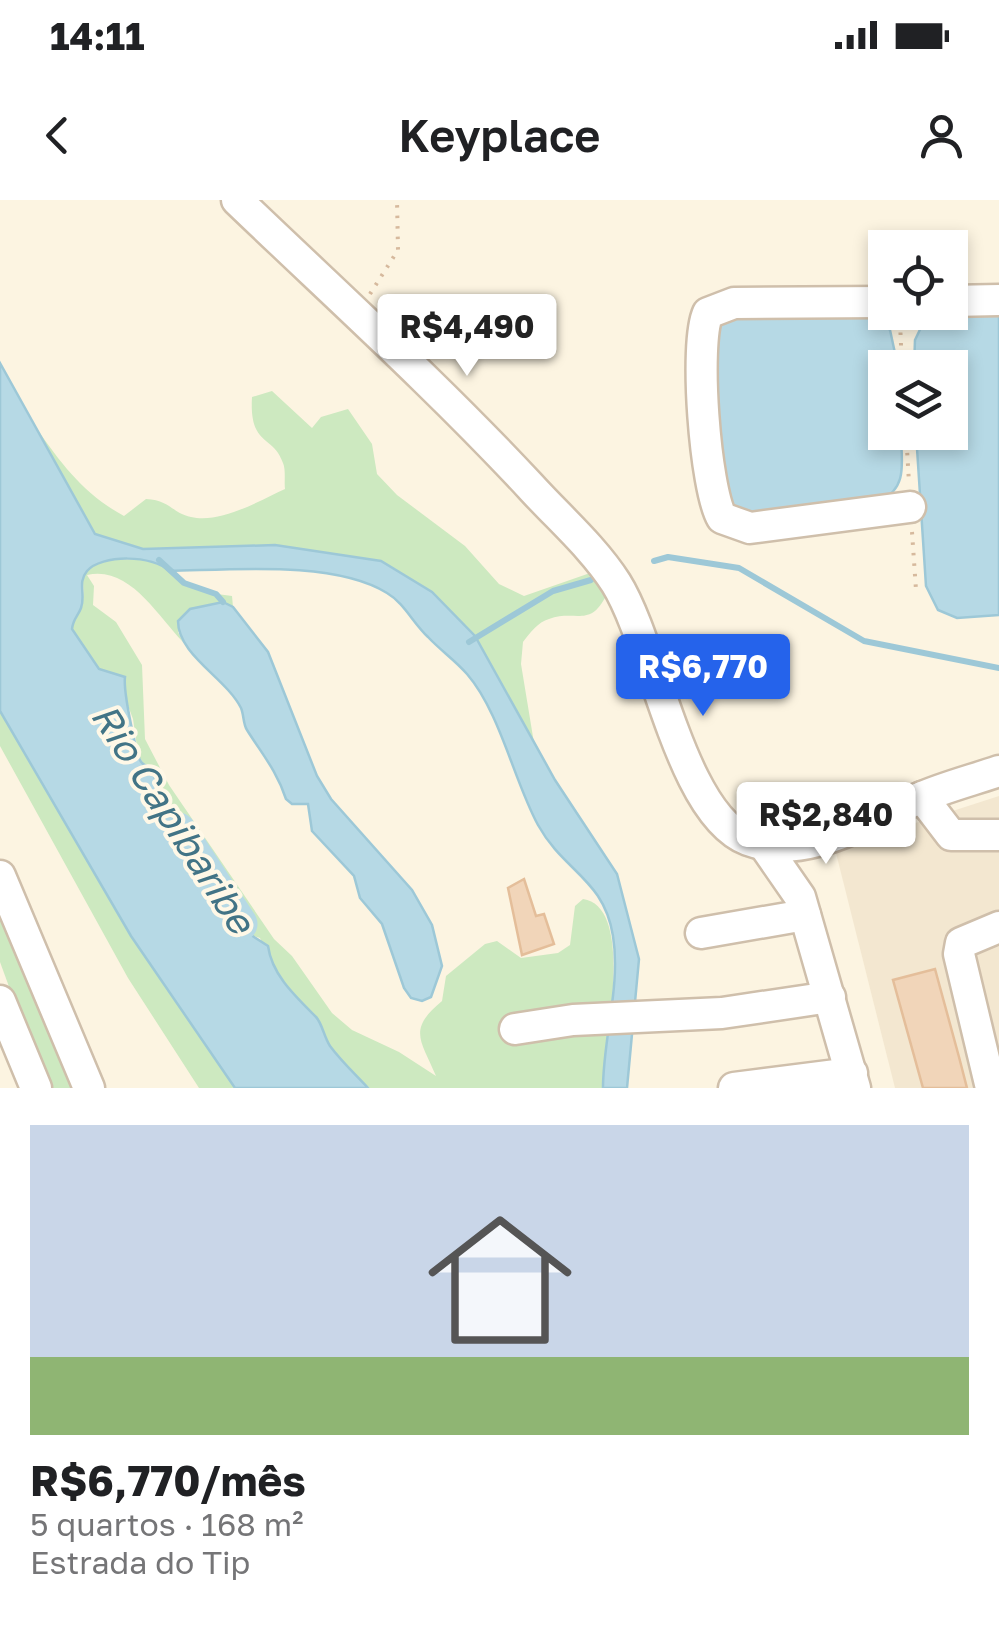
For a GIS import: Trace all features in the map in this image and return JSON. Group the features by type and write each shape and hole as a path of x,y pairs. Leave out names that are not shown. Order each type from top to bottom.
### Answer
{"street":[{"path":"237,200 491,444 600,562 630,610 707,805 722,824 744,839 778,846 848,830 922,796 999,771"},
{"path":"968,301 999,300"},
{"path":"868,302 734,303 708,313 704,322 702,404 712,492 722,518 750,528 910,508"},
{"path":"922,796 951,835 999,834"},
{"path":"734,1088 853,1080 802,906 778,846"},
{"path":"0,876 82,1088"},
{"path":"701,934 802,906"},
{"path":"991,1088 958,954 961,942 969,936 999,927"},
{"path":"515,1029 573,1020 722,1013 830,998"},
{"path":"0,1001 36,1088"}],"path":[{"path":"357,315 398,250 397,200"}],"shaded area":[{"path":"999,796 999,1088 895,1088 835,849"}],"green space":[{"path":"272,391 312,428 321,417 348,409 372,444 377,474 397,495 465,546 499,584 524,596 593,572 607,594 595,611 545,620 523,642 521,664 534,743 475,636 432,592 381,561 275,545 143,549 95,534 37,429 75,478 97,499 124,516 146,499 191,517 214,517 285,489 283,463 274,447 258,432 252,413 252,397"},
{"path":"107,560 159,563 201,590 232,596 233,607 223,602 178,632 183,642 129,585 116,577 87,575 94,586 93,605 116,622 142,665 145,739 169,785 274,939 292,956 332,1013 352,1030 399,1052 436,1076 420,1036 424,1020 442,1001 446,976 485,944 497,941 521,958 558,953 570,945 575,906 583,899 599,908 609,926 613,952 603,1088 368,1088 348,1067 330,1046 317,1020 283,981 260,938 251,935 222,889 202,879 199,845 162,797 138,754 133,719 124,695 125,677 99,669 71,629 82,606 85,574"},
{"path":"0,711 131,936 235,1088 199,1088 128,978 0,746"},
{"path":"0,886 86,1088 46,1088 0,962"}],"water":[{"path":"999,309 999,615 957,618 938,610 926,586 917,450 968,450 968,350 915,350 915,340 920,330 968,330 968,311"},
{"path":"733,314 868,315 868,330 890,330 894,350 868,350 868,450 902,450 896,488 880,501 746,517 730,511 716,457 717,322"},
{"name":"Rio Capibaribe","path":"0,363 95,534 143,549 275,545 381,561 432,592 475,636 555,780 617,874 639,959 627,1088 603,1088 615,955 601,901 538,825 479,690 398,602 365,583 311,571 169,571 140,559 115,559 94,565 84,575 82,603 72,629 99,669 125,677 139,758 151,768 162,797 189,827 189,836 208,857 202,879 236,897 251,935 268,946 274,966 286,984 318,1020 334,1052 368,1088 235,1088 131,936 0,711"},
{"path":"223,602 233,607 268,652 317,776 331,799 412,890 432,925 442,966 431,997 422,1001 411,998 404,988 382,924 360,898 354,876 312,831 308,804 292,804 286,799 274,771 246,728 234,697 186,645 178,621 190,609"}],"building":[{"path":"524,879 536,916 544,914 554,944 522,955 508,888"},
{"path":"935,969 967,1088 923,1088 893,980"}],"waterway":[{"path":"654,561 668,557 739,568 864,641 999,668"},
{"path":"159,560 184,583 216,594 223,602"},
{"path":"469,642 553,591 591,580"},
{"name":"Rio Capibaribe","path":"178,830 240,924"}]}
